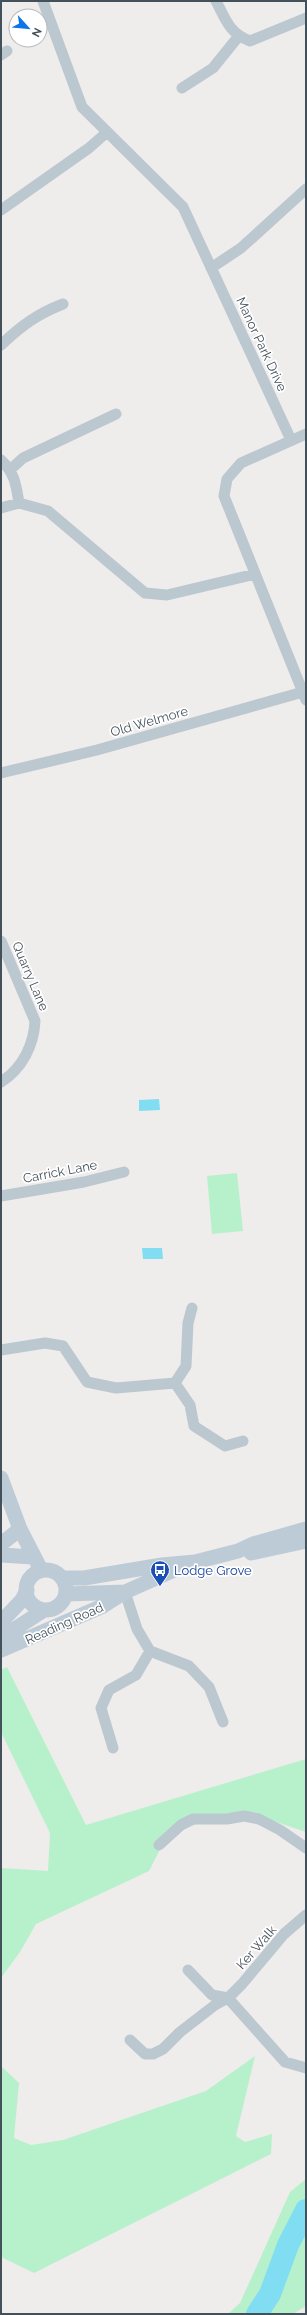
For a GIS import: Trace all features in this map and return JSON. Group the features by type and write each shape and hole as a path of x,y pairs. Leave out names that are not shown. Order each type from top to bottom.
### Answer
{"main road":[{"path":"1,1478 20,1529 41,1570 30,1579 22,1600 1,1622"},
{"path":"1,1544 20,1529"},
{"name":"Reading Road","path":"1,1650 103,1606 125,1592 195,1562 238,1551 252,1544 306,1529"},
{"name":"Reading Road","path":"238,1551 255,1553 306,1541"},
{"path":"1,1555 33,1557"},
{"name":"Reading Road","path":"41,1570 52,1571 64,1578 84,1578 162,1564 195,1562"},
{"name":"Reading Road","path":"27,1590 29,1601 37,1608 44,1610 52,1609 60,1605 66,1594 64,1578"},
{"name":"Reading Road","path":"66,1594 125,1592"},
{"name":"Reading Road","path":"1,1638 44,1610"}],"street":[{"name":"Manor Park Drive","path":"43,1 82,107 106,133 182,207 292,440"},
{"path":"216,1 232,31 238,37 250,41 306,18"},
{"path":"182,88 213,68 238,37"},
{"path":"1,210 89,148 106,133"},
{"path":"211,268 241,248 306,189"},
{"path":"1,345 18,329 41,312 63,304"},
{"path":"11,469 23,458 116,414"},
{"path":"304,696 224,496 227,479 241,463 306,434"},
{"path":"1,460 11,469 16,480 19,503"},
{"path":"1,508 19,503 48,511 145,593 167,595 255,574"},
{"name":"Old Welmore","path":"1,773 97,750 304,696"},
{"name":"Quarry Lane","path":"1,941 35,1021 34,1034 30,1048 21,1063 1,1082"},
{"name":"Carrick Lane","path":"1,1196 84,1182 124,1172"},
{"path":"175,1383 186,1366 188,1323 192,1308"},
{"path":"1,1350 45,1343 63,1346 88,1382 116,1388 175,1383"},
{"path":"175,1383 190,1405 194,1426 225,1446 244,1441"},
{"path":"125,1592 137,1629 150,1651 189,1666 210,1687 223,1722"},
{"path":"113,1748 101,1708 109,1690 136,1675 150,1651"},
{"path":"159,1845 181,1826 193,1819 227,1819 244,1816 260,1819 280,1830 306,1848"},
{"name":"Ker Walk","path":"130,2040 145,2054 154,2054 163,2049 180,2032 215,2005 228,1998 242,1984 284,1934 306,1916"},
{"path":"188,1970 212,1995 228,1998 284,2062 306,2068"}],"green space":[{"path":"237,1173 243,1231 212,1234 207,1176"},
{"path":"7,1667 86,1825 306,1759 306,1832 244,1811 169,1832 149,1871 36,1924 20,1952 1,1978 1,1868 48,1871 50,1833 1,1732 1,1670"},
{"path":"255,2056 236,2136 245,2142 272,2134 271,2154 34,2273 1,2257 1,2066 19,2083 14,2138 31,2145 63,2140 206,2091"},
{"path":"306,2179 306,2306 293,2314 228,2314 240,2303 290,2192"}],"water":[{"path":"159,1099 160,1110 139,1111 139,1100"},
{"path":"142,1248 162,1248 163,1259 143,1259"}],"waterway":[{"path":"257,2314 270,2294 288,2245 306,2210"}],"place":[{"name":"Lodge Grove","path":"160,1587"}]}
